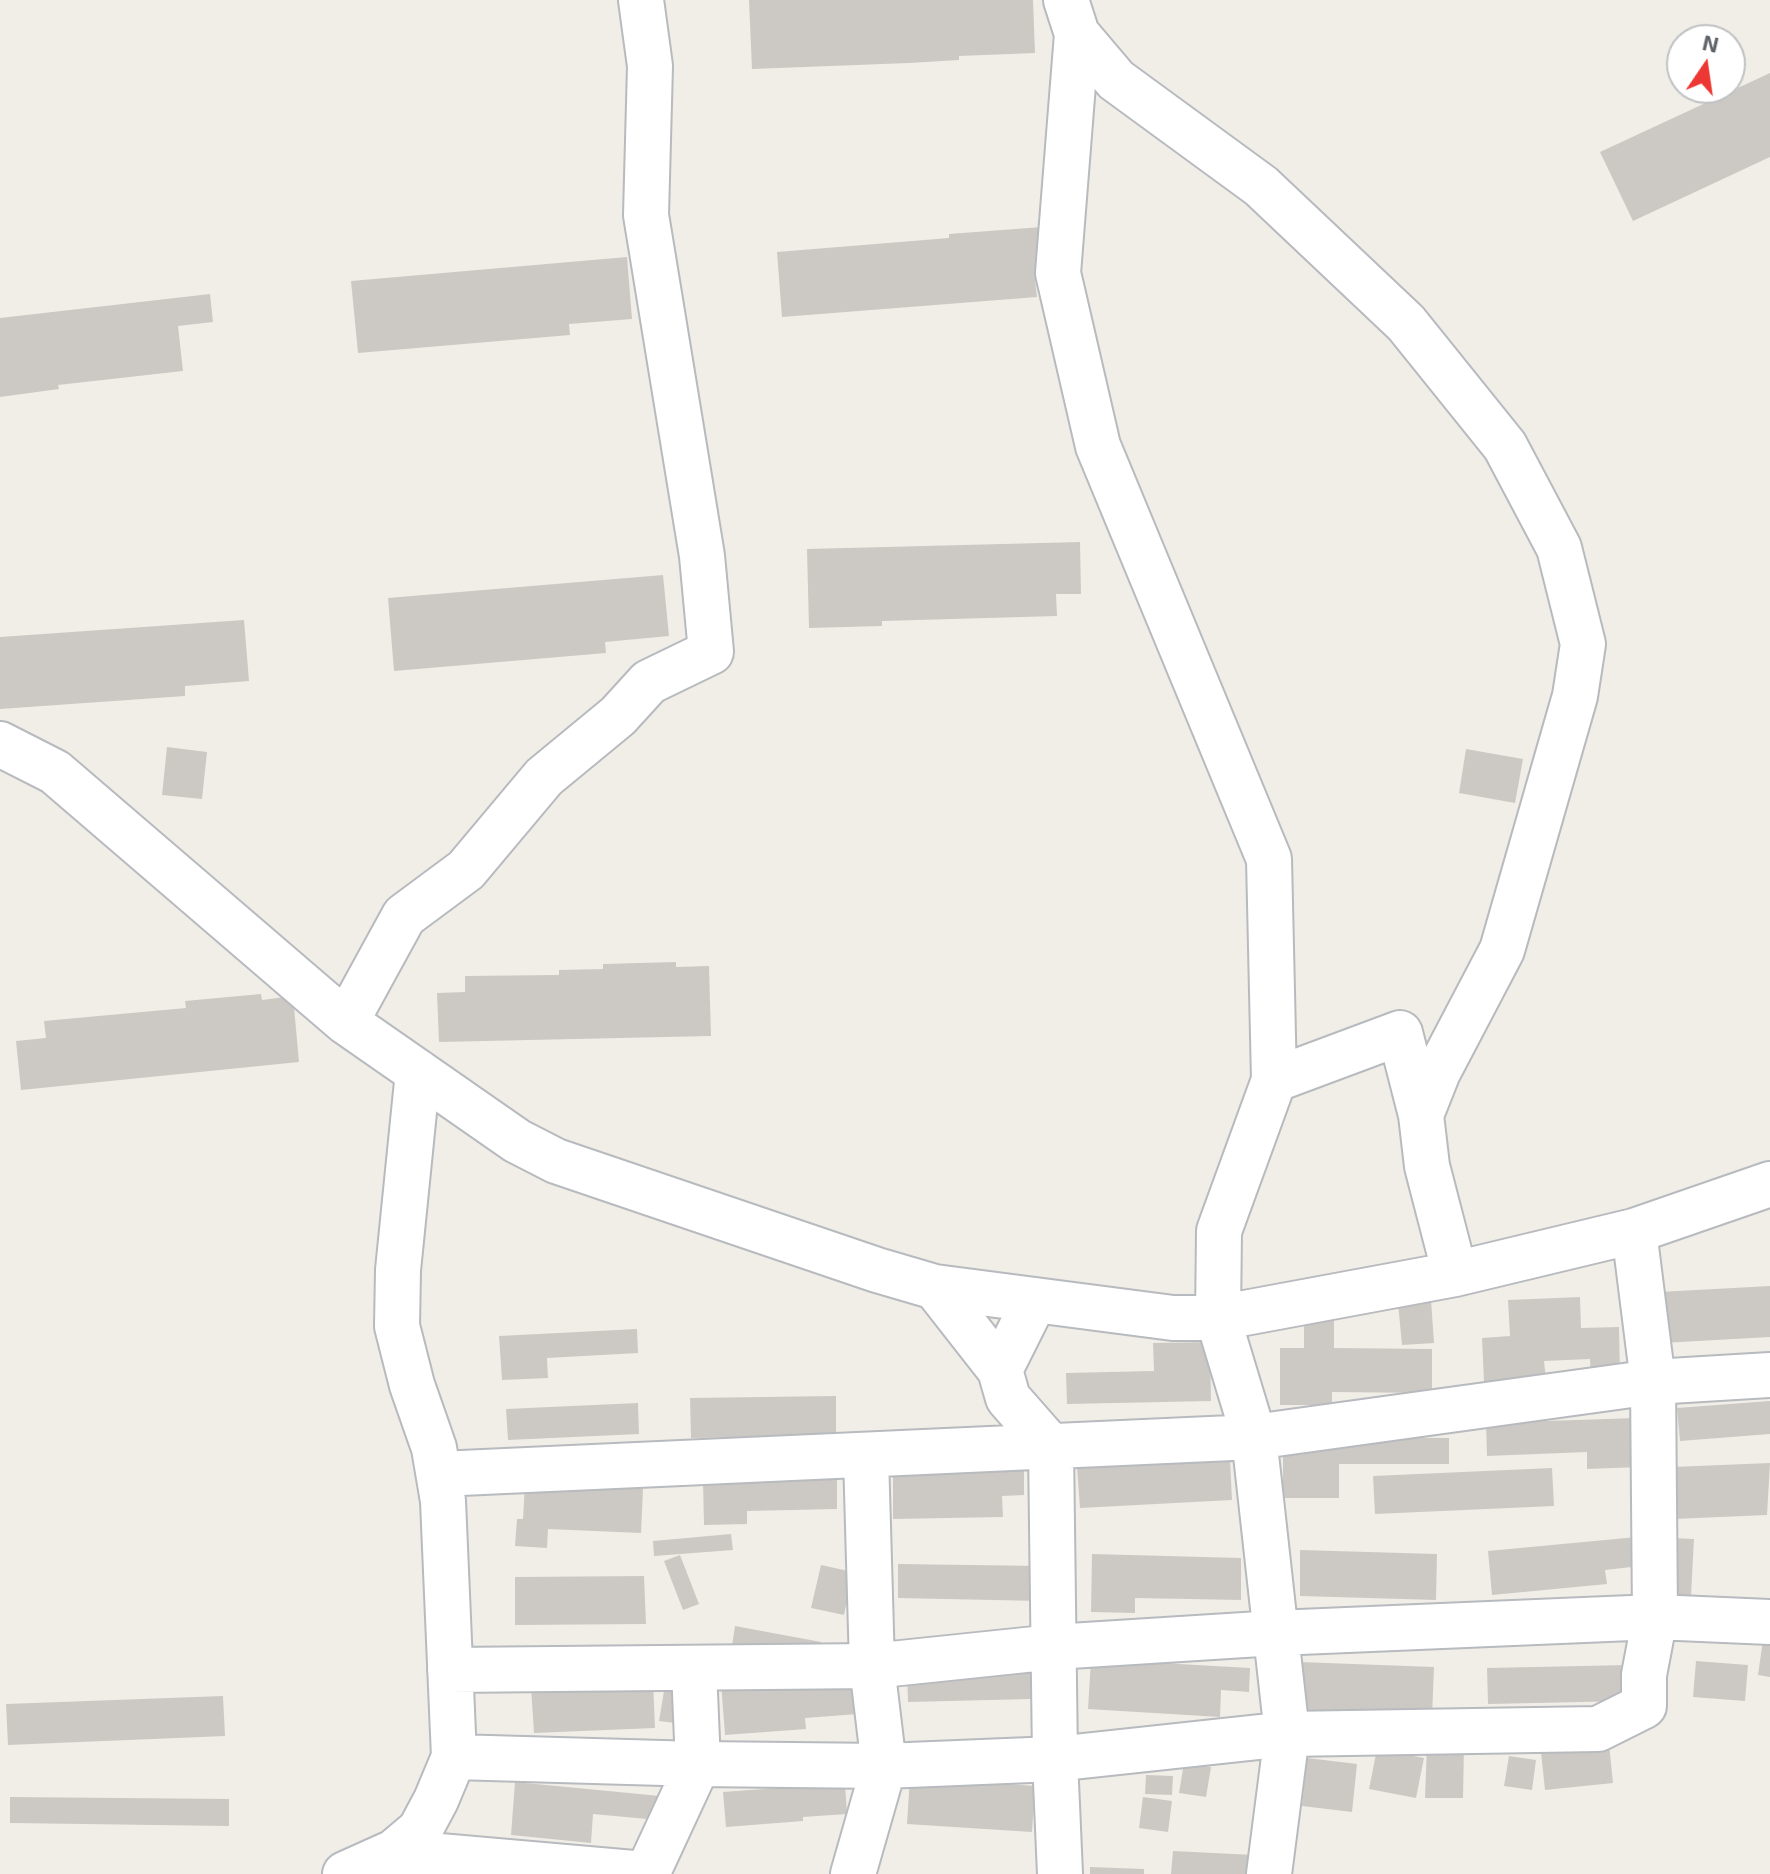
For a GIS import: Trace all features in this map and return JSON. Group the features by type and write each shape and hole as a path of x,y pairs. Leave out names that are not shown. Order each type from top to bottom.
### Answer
{"street":[{"path":"346,1022 404,916 466,870 544,777 618,716 649,682 711,652 702,556 646,215 650,66 641,0"},
{"path":"1071,17 1058,273 1098,446 1269,859 1274,1080 1219,1231 1218,1318 1254,1437 1287,1734 1269,1874"},
{"path":"1071,17 1116,80 1261,186 1406,323 1505,446 1559,548 1583,644 1575,696 1502,950 1438,1072 1421,1115"},
{"path":"0,744 55,772 346,1022 517,1141 556,1161 935,1287 1173,1318 1218,1318 1455,1274 1634,1231 1770,1184"},
{"path":"1274,1080 1400,1033 1421,1115 1427,1166 1455,1274"},
{"path":"348,1873 394,1852 420,1830 454,1757 443,1501 434,1448 412,1385 397,1326 398,1270 418,1072"},
{"path":"454,1757 884,1766 1055,1759 1287,1734 1598,1729 1644,1706 1644,1675 1655,1617 1653,1382 1634,1231"},
{"path":"935,1287 1000,1370 1008,1398 1051,1447 1055,1759 1060,1874"},
{"path":"1000,1370 1035,1300"},
{"path":"439,1474 1254,1437 1653,1382 1770,1375"},
{"path":"853,1874 884,1766 872,1666 866,1456"},
{"path":"450,1670 872,1666 1054,1647 1276,1633 1655,1617 1770,1622"},
{"path":"394,1852 646,1874 698,1764 694,1669"}],"building":[{"path":"749,0 1033,0 1035,53 959,56 959,60 909,63 752,69"},
{"path":"1770,73 1770,157 1633,221 1600,152 1703,104 1746,104 1746,84"},
{"path":"1042,227 1046,269 1034,270 1037,297 782,317 777,252"},
{"path":"627,257 632,319 569,324 570,335 358,353 351,281"},
{"path":"210,294 213,322 178,326 183,371 58,385 59,389 0,397 0,318"},
{"path":"1080,542 1081,594 1056,594 1057,616 882,621 882,626 809,628 807,549"},
{"path":"663,575 669,636 605,642 606,653 394,671 388,598"},
{"path":"244,620 249,681 185,686 185,696 0,709 0,637"},
{"path":"167,747 207,752 202,799 162,795"},
{"path":"1466,749 1523,759 1515,803 1459,793"},
{"path":"676,962 676,967 709,966 711,1036 439,1042 437,993 465,992 465,976 559,975 559,970 603,969 603,964"},
{"path":"261,994 262,1000 293,996 299,1062 21,1090 16,1041 46,1038 44,1021 186,1008 185,1001"},
{"path":"1770,1286 1770,1337 1662,1343 1659,1292"},
{"path":"1580,1297 1581,1328 1619,1327 1620,1378 1591,1379 1590,1359 1544,1361 1546,1379 1484,1382 1482,1338 1510,1336 1508,1300"},
{"path":"1431,1300 1434,1343 1402,1345 1398,1303"},
{"path":"1304,1306 1334,1306 1334,1348 1432,1349 1432,1393 1332,1392 1332,1405 1280,1405 1280,1348 1304,1348"},
{"path":"637,1329 638,1353 547,1358 548,1378 502,1380 499,1336"},
{"path":"1210,1342 1211,1401 1067,1404 1066,1373 1154,1371 1153,1343"},
{"path":"836,1396 836,1436 691,1438 690,1398"},
{"path":"1770,1401 1770,1434 1680,1441 1677,1408"},
{"path":"638,1403 639,1434 508,1440 506,1409"},
{"path":"1637,1418 1640,1467 1587,1469 1587,1452 1487,1456 1486,1423"},
{"path":"1283,1437 1449,1438 1449,1464 1339,1464 1339,1498 1283,1498"},
{"path":"1230,1459 1232,1500 1080,1508 1077,1467"},
{"path":"1770,1463 1767,1515 1674,1519 1672,1467"},
{"path":"1552,1468 1554,1506 1375,1514 1373,1476"},
{"path":"1024,1469 1024,1495 1002,1496 1003,1517 893,1519 893,1471"},
{"path":"837,1479 837,1509 747,1511 747,1524 704,1525 703,1481"},
{"path":"525,1484 643,1489 641,1533 548,1529 547,1548 515,1546 517,1519 523,1519"},
{"path":"731,1534 733,1550 654,1556 653,1541"},
{"path":"1637,1537 1640,1566 1605,1570 1607,1584 1492,1595 1488,1551"},
{"path":"1670,1538 1694,1539 1691,1596 1667,1595"},
{"path":"1300,1550 1437,1554 1436,1600 1300,1596"},
{"path":"1092,1554 1241,1558 1241,1600 1135,1598 1135,1613 1091,1612"},
{"path":"680,1555 699,1604 683,1610 664,1561"},
{"path":"898,1564 1042,1566 1041,1601 898,1598"},
{"path":"821,1565 853,1572 844,1615 811,1608"},
{"path":"644,1576 646,1624 515,1625 515,1577"},
{"path":"735,1626 821,1642 817,1662 732,1646"},
{"path":"1763,1640 1770,1641 1770,1677 1758,1675"},
{"path":"1091,1659 1250,1668 1249,1692 1221,1690 1220,1717 1088,1709"},
{"path":"1696,1661 1748,1665 1745,1701 1693,1697"},
{"path":"1299,1662 1434,1667 1432,1717 1297,1713"},
{"path":"1031,1665 1031,1699 908,1702 907,1667"},
{"path":"1627,1665 1629,1701 1488,1704 1487,1668"},
{"path":"855,1673 858,1714 805,1718 806,1729 725,1735 721,1683"},
{"path":"653,1681 655,1728 534,1733 531,1687"},
{"path":"664,1691 680,1693 675,1723 659,1721"},
{"path":"223,1696 225,1736 8,1745 6,1704"},
{"path":"1609,1744 1613,1783 1545,1790 1541,1752"},
{"path":"1427,1745 1464,1746 1463,1798 1425,1798"},
{"path":"1377,1749 1424,1758 1416,1798 1369,1789"},
{"path":"1509,1756 1536,1760 1532,1790 1504,1786"},
{"path":"1307,1758 1357,1764 1352,1812 1302,1806"},
{"path":"1184,1763 1211,1767 1206,1797 1179,1793"},
{"path":"1146,1775 1173,1776 1172,1795 1145,1794"},
{"path":"910,1777 1035,1786 1032,1832 907,1824"},
{"path":"515,1782 660,1796 658,1820 593,1814 591,1843 511,1835"},
{"path":"845,1783 847,1814 726,1827 723,1792"},
{"path":"10,1797 229,1799 229,1826 10,1823"},
{"path":"1143,1797 1172,1801 1168,1832 1139,1828"},
{"path":"1173,1851 1254,1855 1253,1874 1171,1874"},
{"path":"1090,1867 1144,1869 1144,1874 1090,1874"}]}
